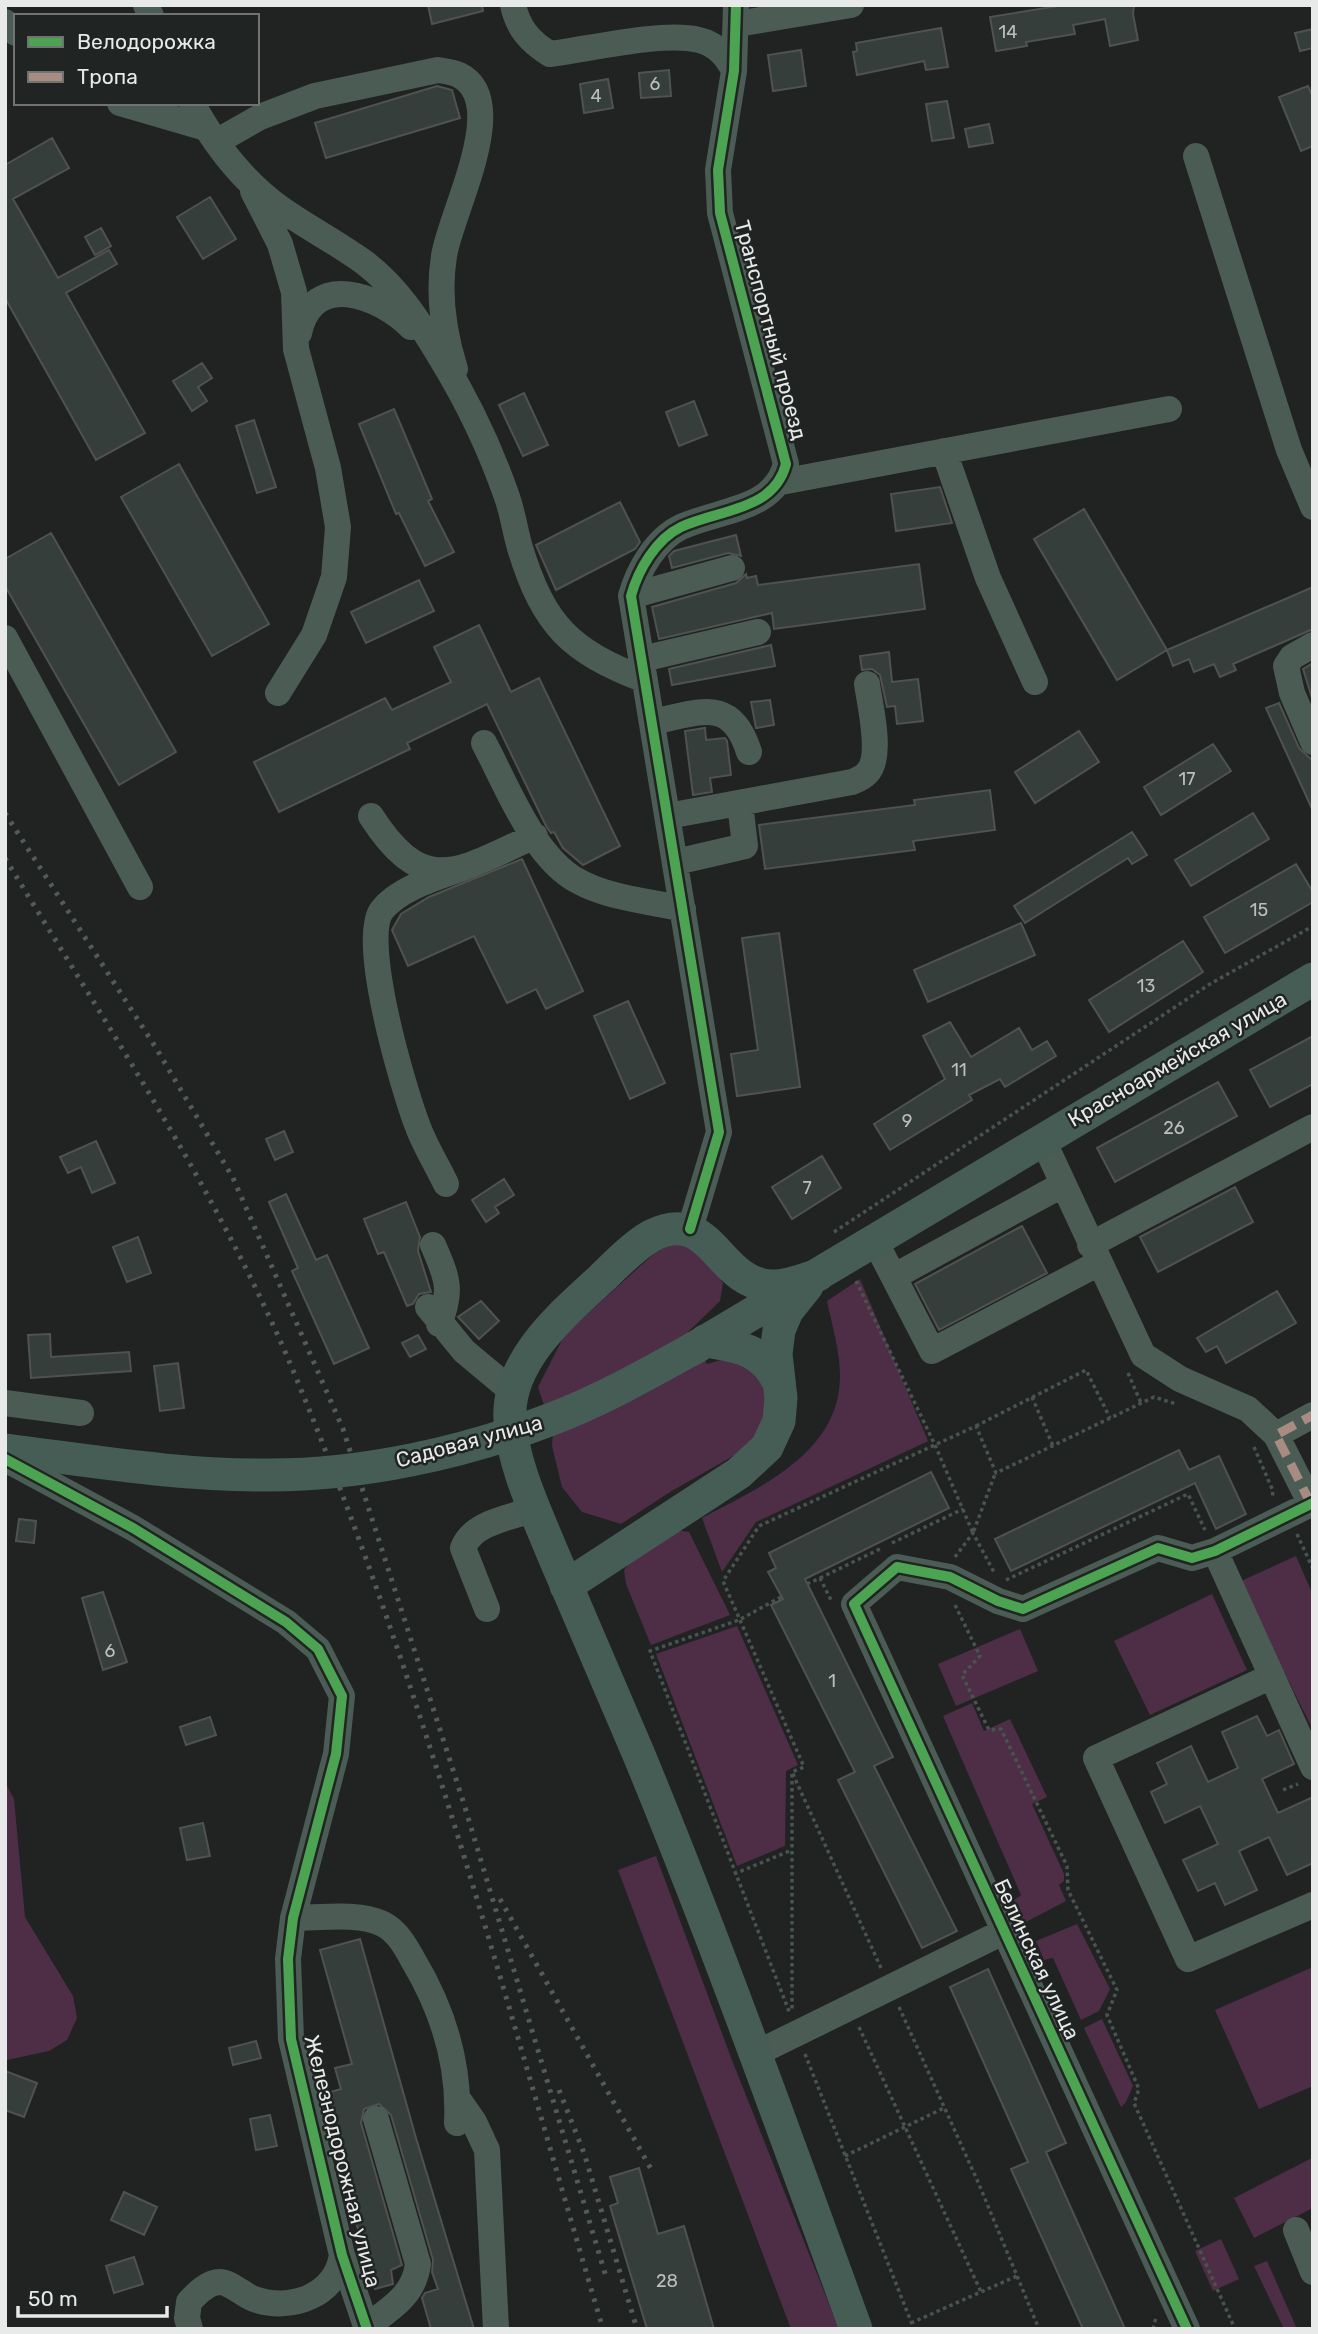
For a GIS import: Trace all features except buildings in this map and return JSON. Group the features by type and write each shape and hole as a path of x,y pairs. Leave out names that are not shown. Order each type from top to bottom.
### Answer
{"main road":[{"name":"Красноармейская улица","path":"881,1238 1042,1138 1313,979"},
{"path":"830,1268 770,1286 730,1269 714,1248 690,1229 665,1230 646,1239 608,1271 538,1345 525,1364 513,1392 510,1419 517,1458 535,1509 640,1758 755,2054 856,2329"},
{"name":"Садовая улица","path":"5,1450 180,1472 271,1476 357,1468 464,1446 550,1420 651,1372 881,1238"},
{"path":"566,1586 754,1461 768,1447 779,1421 776,1354 779,1329 788,1311 830,1268"},
{"path":"730,1269 732,1297 701,1344 755,1353 766,1361 779,1383"}],"street":[{"path":"513,5 524,33 534,44 550,54 676,37 714,46 728,58 734,71"},
{"path":"737,15 851,5"},
{"name":"Транспортный проезд","path":"737,15 734,71 719,170 720,213 786,464 781,482"},
{"path":"126,105 211,135 315,96 438,70 458,74 471,84 479,101 482,128 444,256 442,300 450,352 468,408"},
{"path":"193,105 211,135 248,181 280,208 366,264 403,299 442,359 492,453 533,585 548,615 575,644 601,663 643,669 758,632"},
{"path":"1196,156 1289,450 1313,507"},
{"path":"248,181 280,244 294,292 296,349 328,468 338,527 334,577 314,635 278,693"},
{"path":"296,349 302,321 312,304 328,295 349,293 379,303 399,315 442,359"},
{"path":"690,1229 719,1132 631,596 637,575 658,546 678,528 767,497 781,482 1169,409"},
{"path":"944,451 988,578 1035,682"},
{"path":"631,596 732,568"},
{"path":"5,638 140,887"},
{"path":"1313,645 1292,657 1286,666 1289,685 1313,742"},
{"path":"668,816 852,782 867,774 873,764 875,748 867,684"},
{"path":"652,722 704,712 720,713 732,719 742,730 749,752"},
{"path":"484,743 534,836 555,864 578,881 605,891 683,909"},
{"path":"676,866 746,846 740,803"},
{"path":"371,816 389,845 406,860 425,869 447,871 471,865"},
{"path":"446,1184 418,1129 402,1080 374,957 374,925 381,911 393,899 534,836"},
{"path":"881,1238 895,1276 932,1351 1313,1127"},
{"path":"940,1575 1023,1609 1158,1548 1192,1558 1212,1544 1296,1507 1248,1409 1180,1379 1143,1355 1042,1138"},
{"path":"895,1276 1062,1185"},
{"path":"433,1245 446,1274 449,1292 433,1316 464,1351 513,1392"},
{"path":"5,1403 81,1413"},
{"path":"1264,1439 1313,1415"},
{"name":"Железнодорожная улица","path":"5,1459 133,1528 286,1622 318,1649 342,1696 336,1754 293,1918 288,1959 291,2039 342,2255 367,2328"},
{"path":"487,1609 463,1548 468,1536 478,1529 535,1509"},
{"path":"1212,1544 1313,1767"},
{"name":"Белинская улица","path":"940,1575 897,1567 855,1604 1187,2329"},
{"path":"1272,1676 1096,1758 1188,1959 1313,1905"},
{"path":"293,1918 369,1919 385,1925 400,1939 438,2004 452,2052 457,2111 474,2122 487,2150 496,2329"},
{"path":"755,2054 1003,1931"},
{"path":"367,2328 403,2300 416,2280 418,2264 376,2119"},
{"path":"1296,2230 1313,2272"},
{"path":"189,2324 190,2302 209,2285 220,2282 270,2304 289,2305 306,2299 326,2286 340,2268 342,2255"}],"path":[{"path":"1212,1544 1188,1494 999,1584 863,1293 830,1268 828,1236 1210,984 1313,926"},
{"path":"792,1772 804,1768 723,1581 759,1526 976,1426 1086,1370 1110,1418"},
{"path":"1032,1397 1053,1446"},
{"path":"973,1533 996,1473 1154,1397 1178,1405"},
{"path":"976,1426 996,1473"},
{"path":"1264,1439 1273,1491 1296,1507 1313,1569"},
{"path":"940,1575 980,1656 962,1675 989,1730 1002,1730 1067,1866 1068,1890 1116,1990 1107,2015 1139,2089 1133,2103 1235,2329"},
{"path":"781,1597 739,1620 650,1651 792,2019 792,1772"},
{"path":"792,1772 944,2107 1039,2329"},
{"path":"734,1874 792,1850"},
{"path":"850,2007 981,2292"},
{"path":"797,2032 914,2329"},
{"path":"845,2156 944,2107"},
{"path":"911,2323 1017,2276"}],"shaded area":[{"path":"678,1242 705,1254 723,1283 720,1301 688,1332 707,1364 728,1358 757,1365 773,1386 756,1443 670,1492 621,1524 582,1512 562,1487 552,1446 553,1432 538,1387 565,1334 657,1251"},
{"path":"860,1279 928,1441 756,1522 722,1572 702,1518 748,1494 793,1464 812,1447 827,1426 836,1403 840,1367 827,1301"},
{"path":"674,1530 689,1532 730,1615 651,1645 626,1584 624,1570 645,1545"},
{"path":"1296,1556 1313,1595 1313,1730 1239,1582"},
{"path":"1212,1594 1247,1670 1150,1715 1114,1641"},
{"path":"737,1626 798,1765 786,1771 785,1846 737,1866 656,1654"},
{"path":"1020,1629 1038,1671 956,1706 938,1664"},
{"path":"972,1703 984,1731 1010,1719 1047,1797 1032,1804 1064,1874 1064,1881 1059,1885 1066,1901 1024,1923 1014,1900 1021,1895 943,1716"},
{"path":"5,1782 14,1799 25,1917 73,1996 77,2018 67,2040 49,2051 7,2060"},
{"path":"656,1856 733,2063 839,2329 791,2329 618,1870"},
{"path":"1077,1924 1110,1989 1099,2011 1081,2020 1053,1958 1044,1960 1036,1941"},
{"path":"1313,1967 1313,2086 1259,2109 1215,2010"},
{"path":"1102,2019 1133,2086 1121,2107 1084,2028"},
{"path":"1312,2158 1313,2208 1254,2238 1234,2198"},
{"path":"1221,2239 1239,2279 1213,2291 1195,2251"},
{"path":"1267,2261 1297,2329 1284,2329 1254,2266"}],"railway":[{"path":"5,813 156,1048 233,1178 343,1429 464,1804 607,2280"},
{"path":"5,858 195,1172 230,1237 292,1368 339,1485 422,1723 497,1965 603,2329"},
{"path":"500,1899 651,2169"},
{"path":"559,2090 584,2153 637,2329"}],"marked path":[{"path":"1311,1504 1276,1435 1313,1415"}],"cycle path":[{"path":"690,1229 719,1132 631,596 649,556 672,532 758,500 780,479 786,464 720,213 718,170 734,71 736,5"},
{"path":"5,1459 133,1528 286,1622 318,1649 342,1696 336,1754 293,1918 288,1959 291,2039 342,2255 367,2329"},
{"path":"1187,2329 854,1604 897,1567 950,1577 998,1601 1023,1609 1158,1548 1192,1558 1215,1551 1313,1503"}]}
